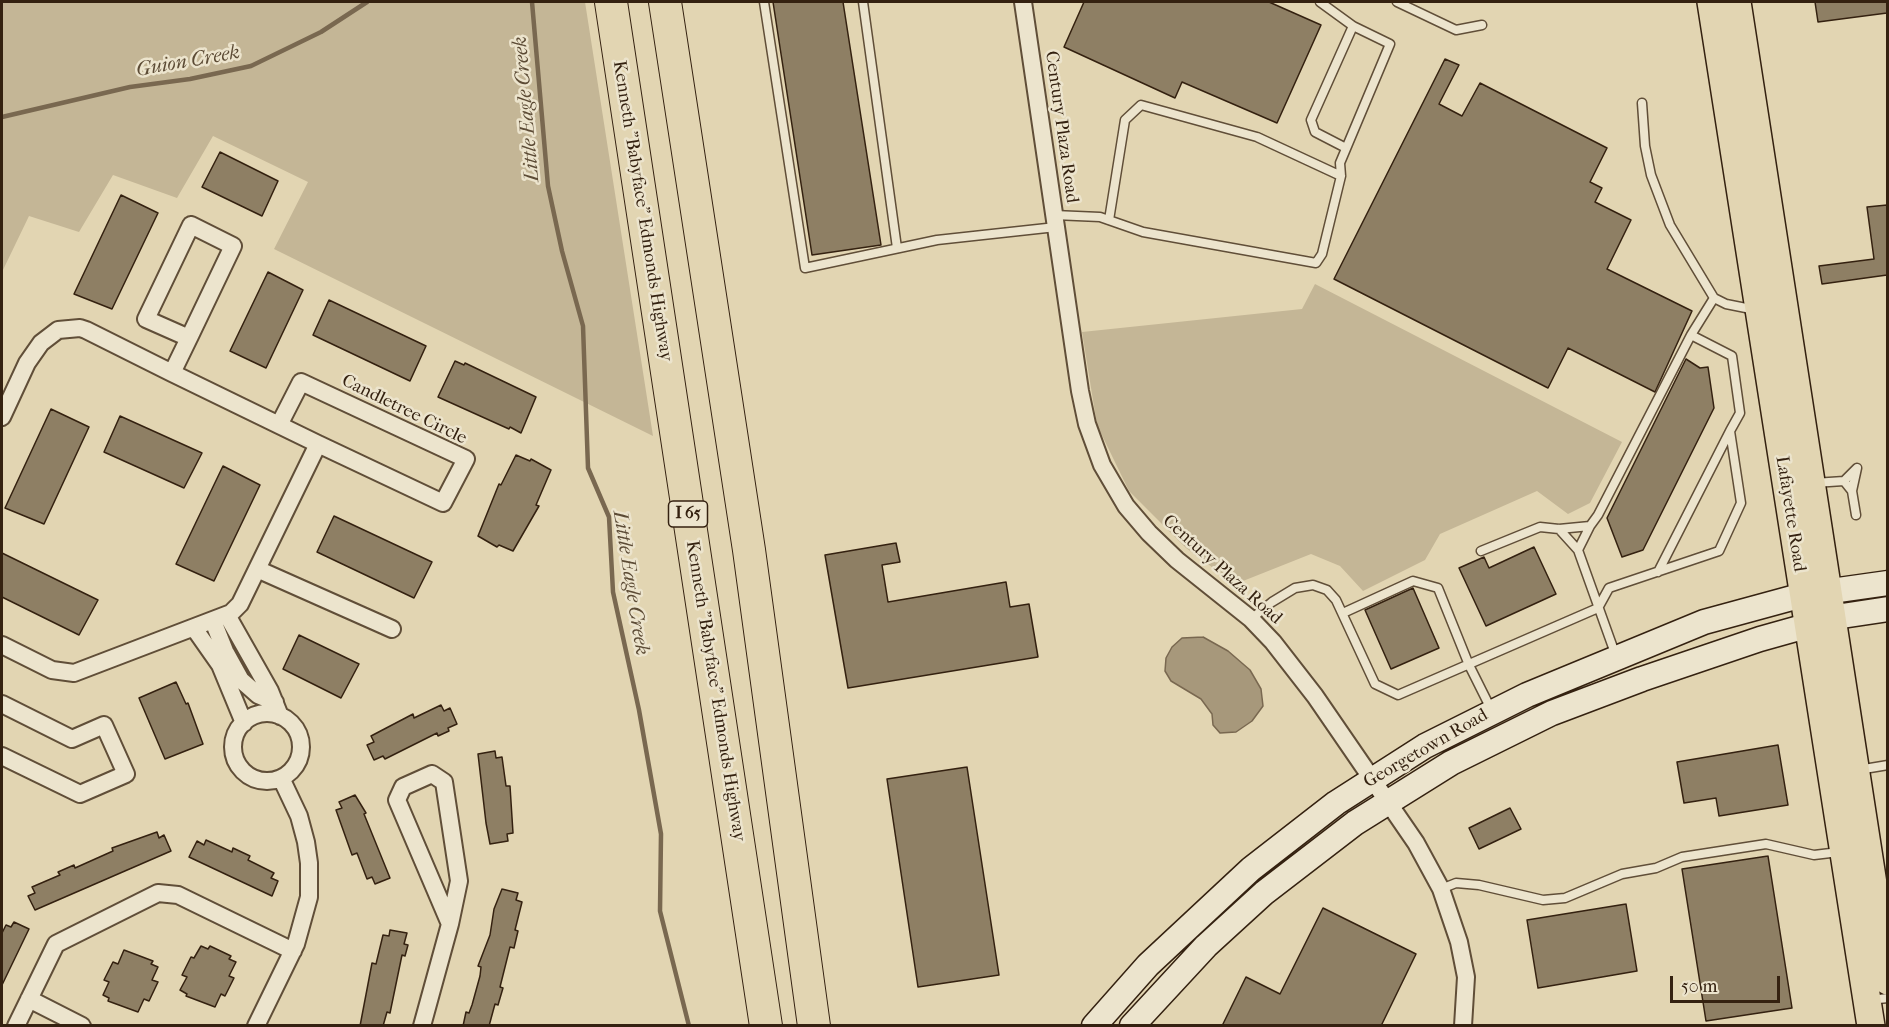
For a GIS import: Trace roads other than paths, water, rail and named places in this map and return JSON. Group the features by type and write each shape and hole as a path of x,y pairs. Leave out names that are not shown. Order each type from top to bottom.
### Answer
{"highway":[{"name":"Kenneth \"Babyface\" Edmonds Highway","path":"611,2 766,1026"},
{"path":"665,2 749,550 814,1026"}],"main road":[{"name":"Lafayette Road","path":"1711,2 1760,311 1816,593 1843,851 1875,1008"},
{"name":"Lafayette Road","path":"1737,2 1812,483 1816,593"},
{"name":"Georgetown Road","path":"1094,1026 1148,965 1244,875 1293,835 1372,778 1425,746 1492,711 1616,656 1704,622 1816,593 1887,583"},
{"name":"Georgetown Road","path":"1132,1026 1206,946 1264,893 1329,842 1388,801 1451,763 1552,713 1642,679 1820,622 1887,609"},
{"name":"Lafayette Road","path":"1820,622 1855,771 1887,981"}],"street":[{"name":"Century Plaza Road","path":"1023,2 1084,411 1102,465 1126,506 1156,540 1251,619 1273,642 1315,696 1416,843 1441,889 1454,924 1464,963 1466,991 1463,1026"},
{"path":"172,373 189,338 233,246 190,225 146,319 189,338"},
{"name":"Candletree Circle","path":"2,417 32,354 49,335 64,328 86,330 172,373 318,444 443,503 465,459 301,382 279,425"},
{"path":"2,645 52,670 74,673 220,618 240,604 318,444"},
{"path":"257,569 392,629"},
{"path":"220,618 300,741 297,763 281,778 259,780 240,768 233,748 234,737 244,723 258,715 278,709"},
{"path":"194,628 220,665 244,723"},
{"path":"2,704 72,739 104,724 126,774 80,794 2,756"},
{"path":"422,1026 450,924 459,881 444,782 432,774 403,787 397,800 450,924"},
{"path":"256,1026 293,951 308,904 309,863 298,816 281,778"},
{"path":"16,1026 56,944 163,892 178,895 293,951"},
{"path":"29,999 82,1026"}],"lane":[{"path":"765,2 805,268 937,240 1055,221 1109,220 1143,232 1316,262 1322,254 1341,176 1340,163 1390,44 1353,26 1320,2"},
{"path":"863,2 897,248"},
{"path":"1397,2 1456,30 1482,25"},
{"path":"1346,148 1315,132 1311,120 1353,26"},
{"path":"1642,103 1645,146 1656,192 1670,225 1714,298 1726,304 1760,311"},
{"path":"1109,220 1125,120 1141,105 1257,137 1341,176"},
{"path":"1578,550 1691,335 1714,298"},
{"path":"1658,572 1740,413 1732,356 1691,335"},
{"path":"1251,619 1272,602 1295,588 1312,585 1327,590 1336,600 1375,684 1387,692 1398,695 1598,608 1609,588 1719,551 1742,503 1730,431"},
{"path":"1812,483 1844,481 1857,468 1852,491 1856,515"},
{"path":"1844,481 1852,491"},
{"path":"1481,551 1540,527 1559,529 1590,526"},
{"path":"1559,529 1578,550 1616,656"},
{"path":"1342,613 1413,581 1438,588 1469,665 1492,711"},
{"path":"1855,771 1887,765"},
{"path":"1441,889 1456,883 1479,885 1543,900 1565,898 1622,874 1656,868 1682,857 1766,844 1814,855 1843,851"}],"waterway":[{"name":"Guion Creek","path":"2,117 130,87 190,79 251,66 321,32 367,2"},
{"name":"Little Eagle Creek","path":"532,2 548,186 562,251 583,326 588,468 609,517 613,592 639,710 661,834 660,911 689,1026"}]}
